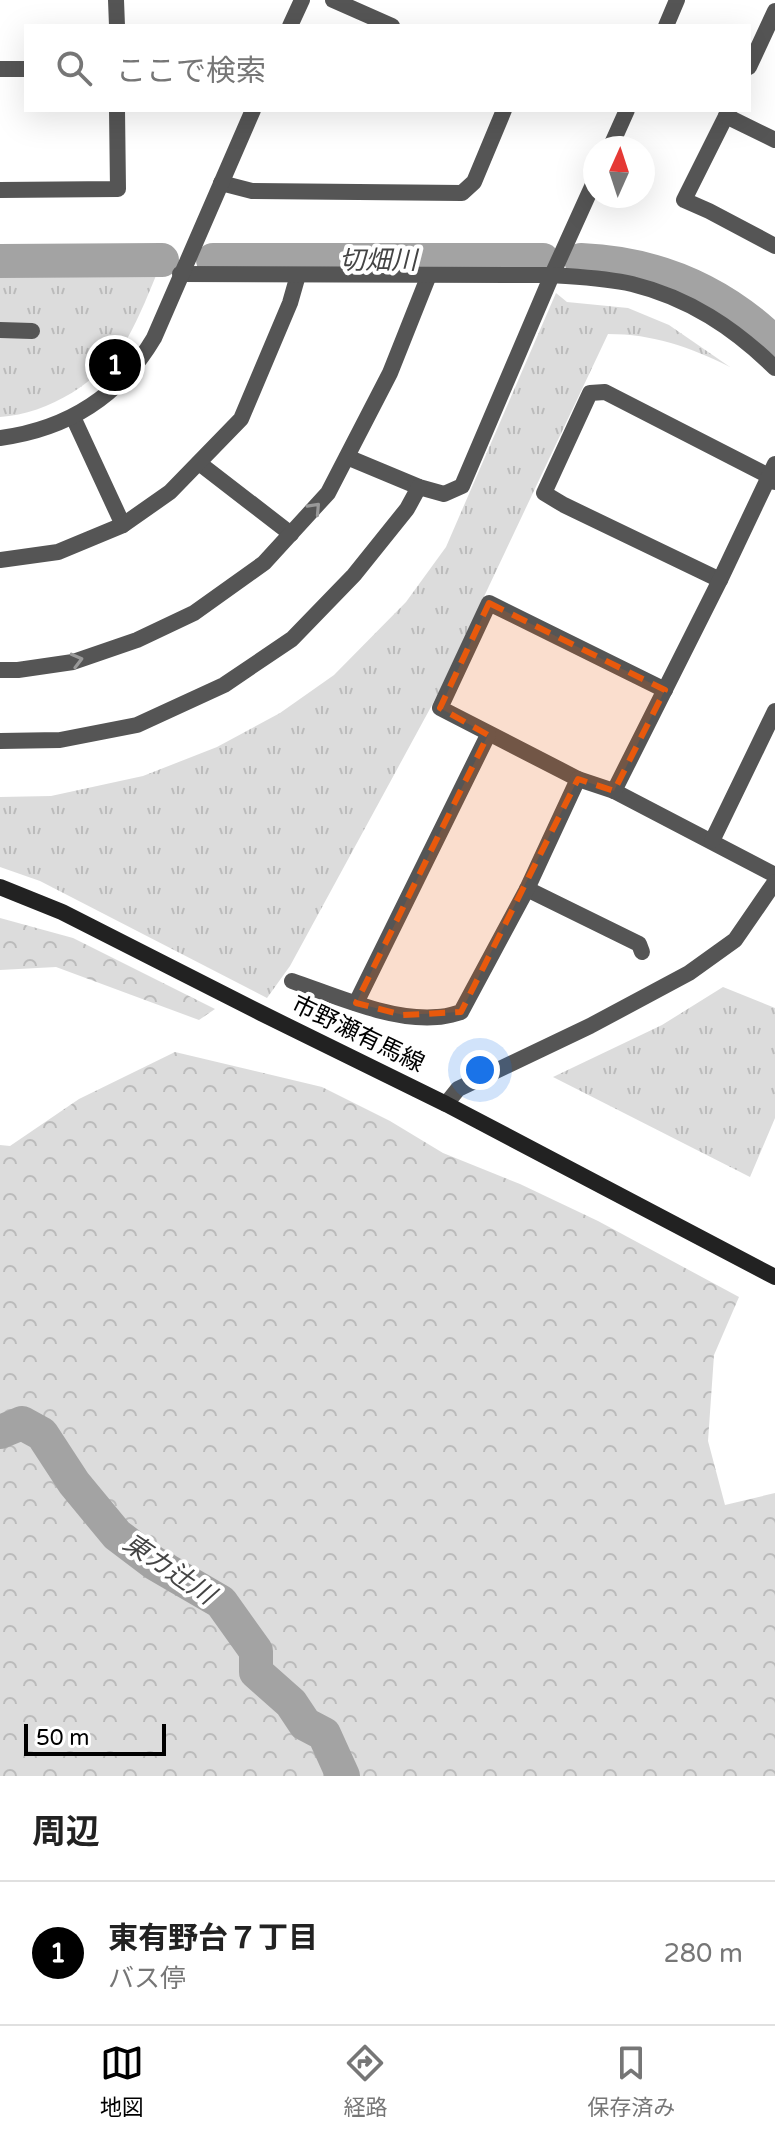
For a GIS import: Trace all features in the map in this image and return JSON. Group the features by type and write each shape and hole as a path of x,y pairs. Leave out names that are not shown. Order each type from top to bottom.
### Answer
{"main road":[{"name":"市野瀬有馬線","path":"0,887 62,912 446,1104 775,1277"}],"street":[{"path":"116,0 117,24"},
{"path":"291,24 302,0"},
{"path":"333,0 387,24"},
{"path":"667,24 677,0"},
{"path":"751,63 775,11"},
{"path":"0,69 24,69"},
{"path":"0,190 118,189 117,112"},
{"path":"0,438 47,429 73,417 113,388 146,352 252,112"},
{"path":"221,183 252,191 462,193 474,182 503,112"},
{"path":"615,136 626,112"},
{"path":"775,140 728,113 684,200 775,246"},
{"path":"347,457 444,494 462,486 583,207"},
{"path":"180,274 552,275 630,283 679,299 725,325 775,368"},
{"path":"0,560 58,552 123,525 170,492 241,419 290,303 298,275"},
{"path":"0,670 73,662 137,640 194,613 264,563 328,493 390,373 429,275"},
{"path":"0,330 32,331"},
{"path":"614,791 665,690 720,580 773,474 605,392 590,393 544,493 720,580"},
{"path":"73,417 123,525"},
{"path":"199,463 291,534"},
{"path":"0,741 60,740 137,725 224,685 292,639 354,575 407,509 419,487"},
{"path":"665,690 489,603 440,708 578,779 614,791 775,875"},
{"path":"712,841 775,711"},
{"path":"356,1003 488,735"},
{"path":"292,981 403,1015 437,1017 461,1012 527,889 578,779"},
{"path":"446,1104 461,1087 590,1026 689,973 735,940 775,882"},
{"path":"527,889 639,944 642,952"}],"highlighted area":[{"path":"489,603 665,690 614,791 578,779 461,1012 403,1015 356,1003 488,735 440,708"}],"green space":[{"path":"0,265 160,266 127,339 103,368 72,393 55,402 18,415 0,417"},
{"path":"556,293 567,302 628,308 669,325 730,367 671,343 640,336 608,334 438,694 290,966 267,998 40,881 0,867 0,797 51,796 143,776 217,747 280,713 334,675 406,602 446,547"},
{"path":"0,918 73,938 215,1009 199,1020 56,967 0,970"},
{"path":"723,987 775,1008 775,1118 750,1177 553,1077 662,1025"},
{"path":"175,1052 322,1087 390,1121 443,1153 520,1184 598,1221 739,1297 714,1355 708,1441 725,1505 775,1493 775,1776 0,1776 0,1145 10,1146 79,1099"}],"waterway":[{"name":"切畑川","path":"0,261 162,260"},
{"name":"切畑川","path":"213,260 543,260"},
{"name":"切畑川","path":"581,260 636,267 686,283 732,308 775,343"},
{"name":"東カ辻川","path":"0,1432 22,1423 42,1434 74,1483 117,1535 154,1563 221,1602 256,1651 256,1672 291,1703 305,1724 324,1734 343,1776"}],"place":[{"name":"東有野台７丁目","path":"115,365"}]}
